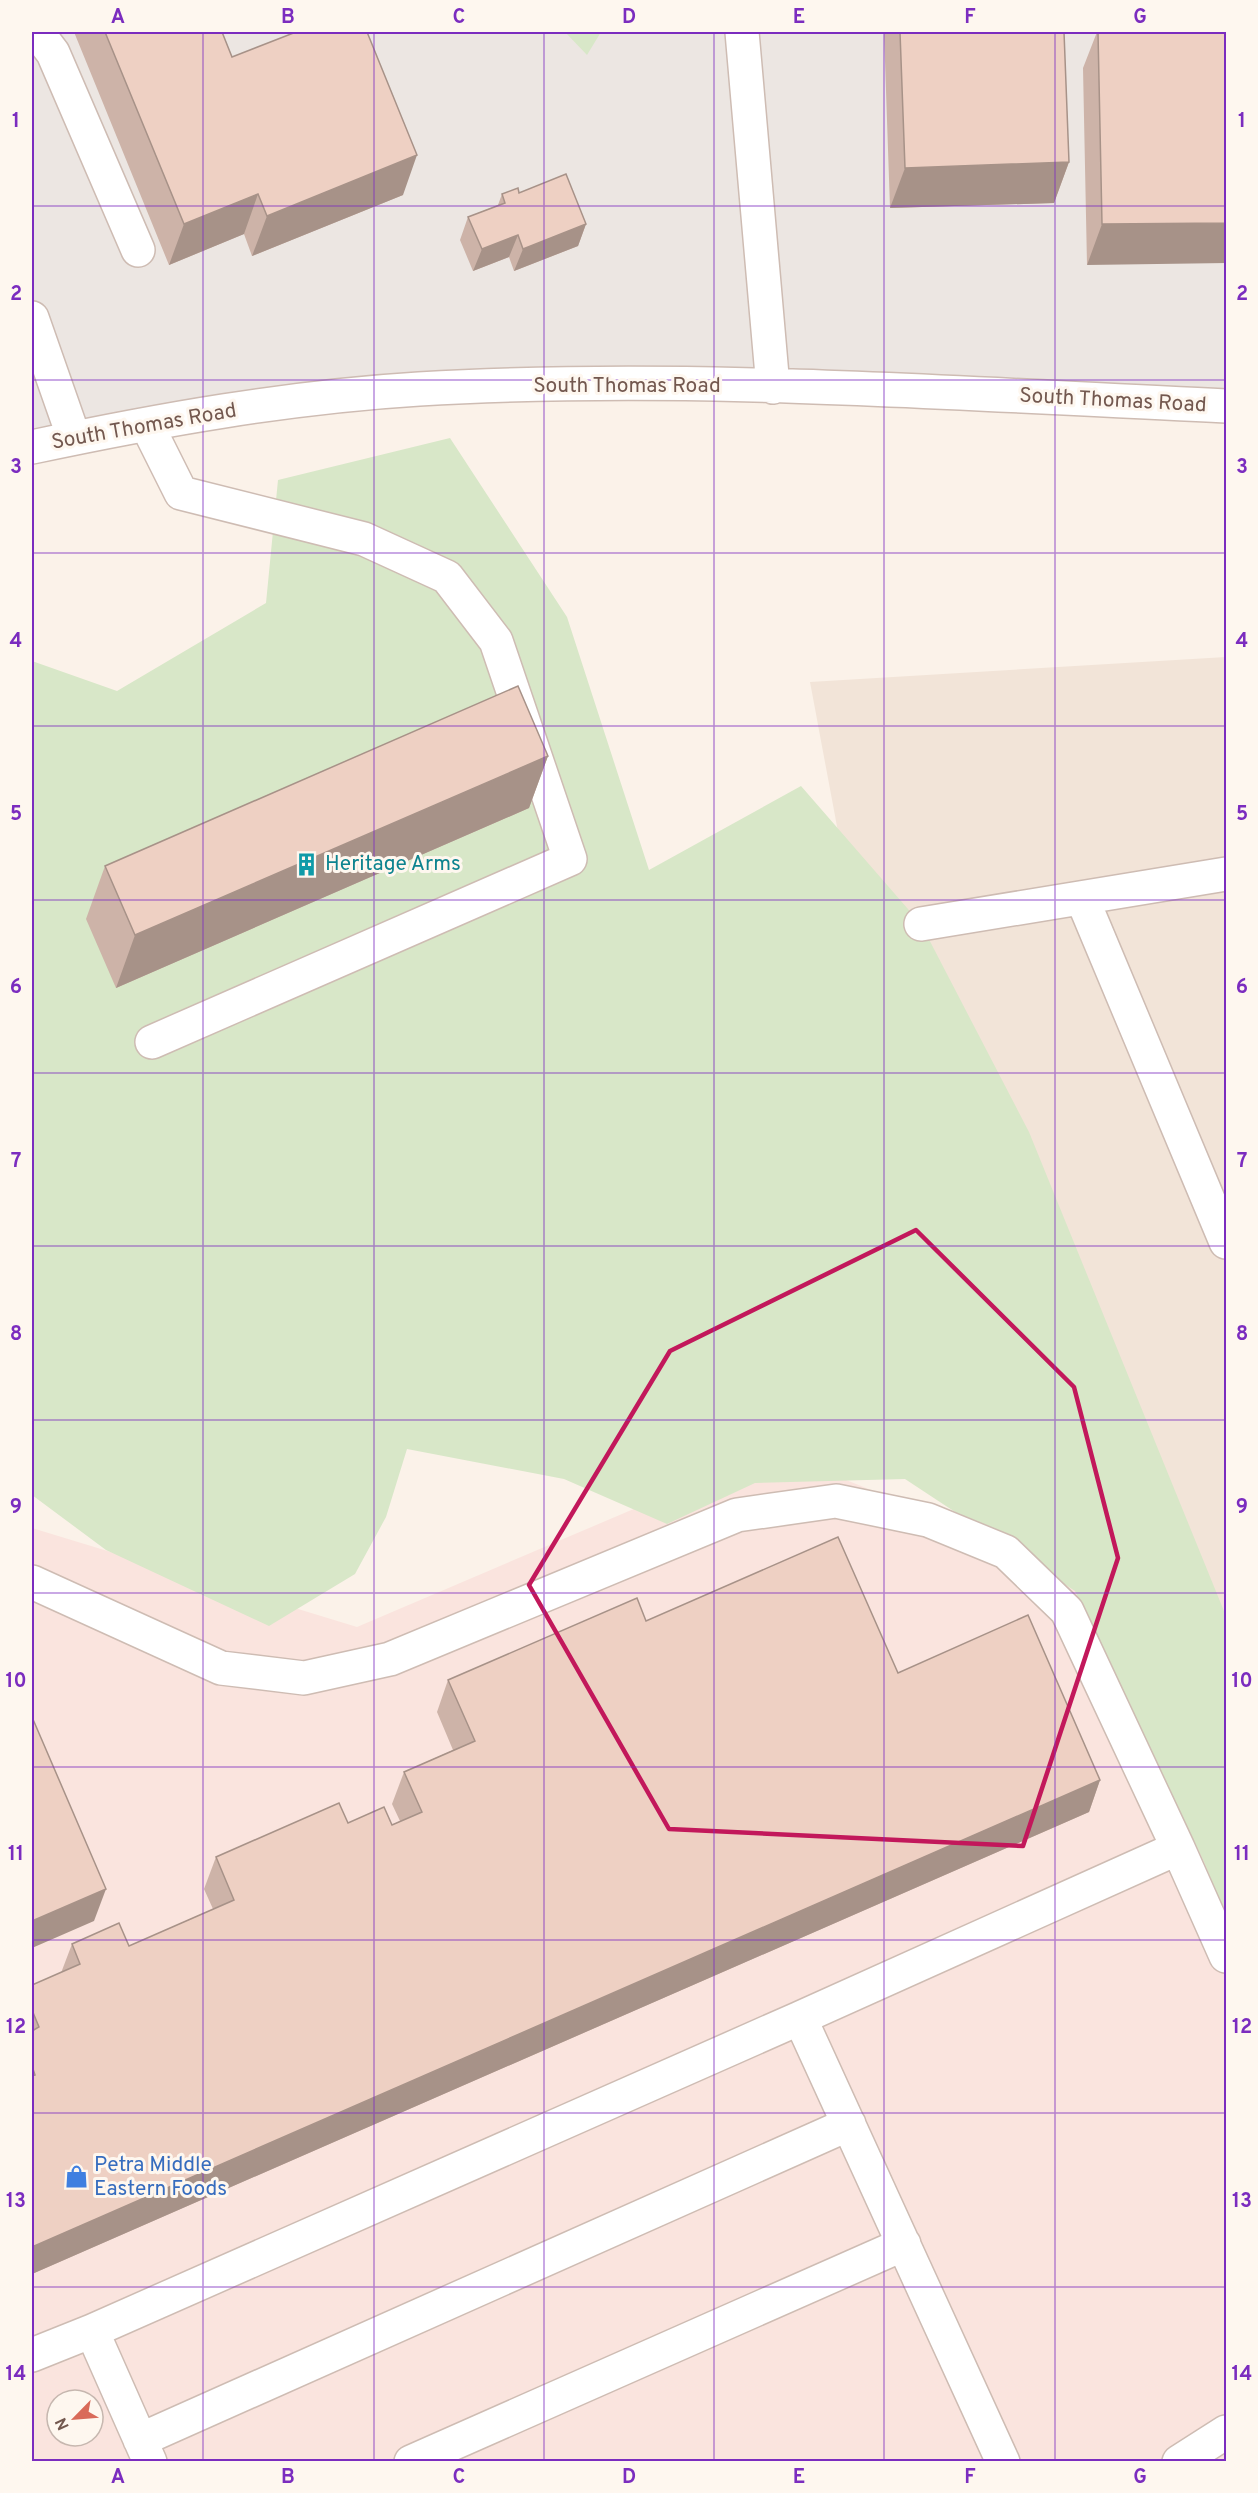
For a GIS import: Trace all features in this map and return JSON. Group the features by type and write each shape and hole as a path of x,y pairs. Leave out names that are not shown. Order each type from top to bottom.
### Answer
{"street":[{"path":"37,32 53,53 138,250"},
{"path":"742,32 773,387"},
{"path":"32,318 74,438"},
{"name":"South Thomas Road","path":"32,447 236,409 417,390 605,383 773,387 1227,406"},
{"path":"147,425 182,493 364,539 447,577 496,641 570,859 152,1042"},
{"path":"921,924 1227,874"},
{"path":"1082,898 1227,1242"},
{"path":"32,1582 221,1668 304,1678 390,1659 737,1515 836,1501 928,1520 1006,1552 1067,1611 1227,1956"},
{"path":"32,2355 92,2331 800,2018 1178,1848"},
{"path":"800,2018 1003,2462"},
{"path":"92,2331 145,2451 849,2124"},
{"path":"411,2462 904,2244"},
{"path":"1179,2462 1227,2432"}],"highlighted area":[{"path":"916,1230 1074,1387 1118,1558 1023,1846 669,1829 529,1585 670,1351"}],"shaded area":[{"path":"32,32 1226,32 1226,406 528,385 32,447"},
{"path":"1226,657 1226,1761 864,971 810,682"},
{"path":"772,1450 1091,1579 1226,1888 1226,2461 32,2461 32,1528 357,1627"}],"green space":[{"path":"565,32 601,32 587,55"},
{"path":"450,438 567,617 649,870 801,786 921,924 1029,1132 1226,1616 1226,1916 1204,1862 1075,1591 905,1479 755,1483 667,1524 564,1479 407,1449 386,1517 355,1574 269,1626 106,1550 32,1495 32,661 117,691 266,603 278,480"}],"building":[{"path":"105,32 222,32 232,57 296,32 367,32 417,155 267,216 258,194 184,224"},
{"path":"900,32 1064,32 1069,162 905,168"},
{"path":"1098,32 1227,32 1227,223 1102,224"},
{"path":"566,174 586,224 523,249 518,235 482,249 468,217 505,203 502,194 518,188 519,193"},
{"path":"518,686 548,756 135,935 105,866"},
{"path":"838,1537 898,1673 1028,1615 1100,1780 32,2247 32,2076 35,2075 32,2066 32,2031 39,2027 32,2010 32,1985 80,1964 72,1944 119,1923 129,1946 234,1900 216,1857 339,1803 348,1823 384,1807 392,1825 422,1812 404,1772 475,1741 448,1680 637,1598 646,1621"},
{"path":"32,1717 106,1889 32,1921"}],"place":[{"name":"Heritage Arms","path":"307,864"},
{"name":"Petra Middle Eastern Foods","path":"76,2177"}]}
